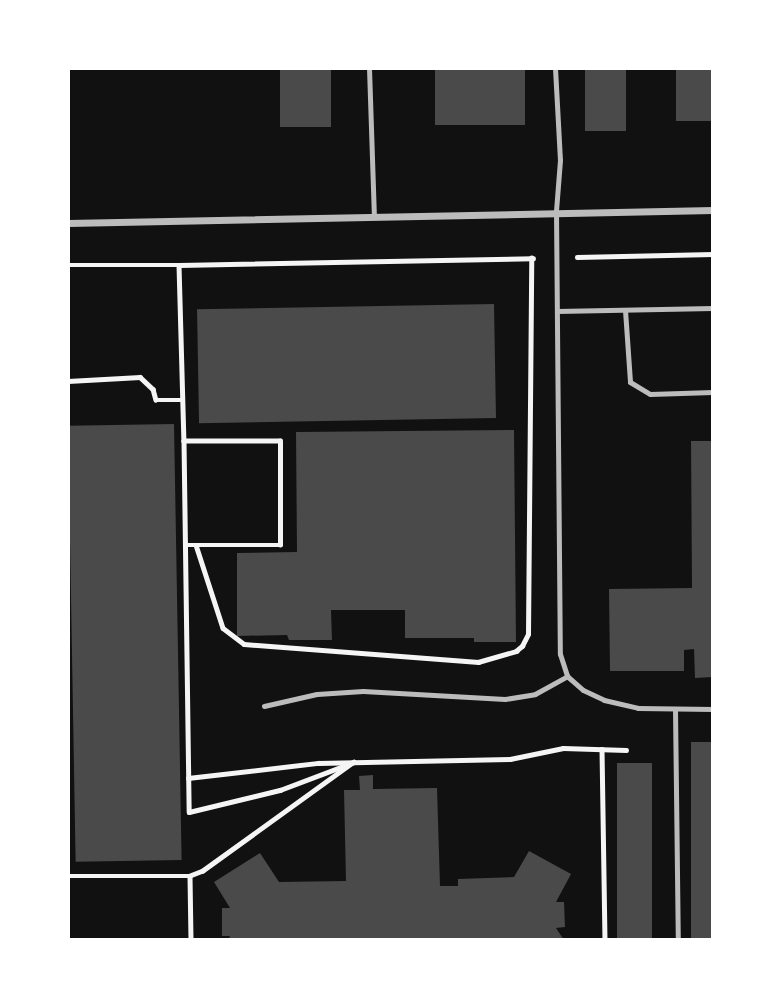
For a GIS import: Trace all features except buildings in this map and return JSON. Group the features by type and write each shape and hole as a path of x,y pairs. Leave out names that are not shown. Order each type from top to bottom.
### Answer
{"street":[{"path":"68,223 556,211 713,210"}],"lane":[{"path":"369,68 374,215"},
{"path":"555,68 560,160 556,211 560,654 566,676 583,690 604,699 638,708 713,709"},
{"path":"557,311 713,309"},
{"path":"625,310 630,382 650,394 713,392"},
{"path":"264,706 317,694 363,691 505,699 535,694 566,676"},
{"path":"675,709 678,940"}],"path":[{"path":"68,265 713,254"},
{"path":"196,545 223,628 244,644 478,662 516,651 522,646 528,634 531,258"},
{"path":"179,265 189,812 280,790 354,762"},
{"path":"68,381 140,377 147,380 156,400 183,400"},
{"path":"184,441 280,441 280,545 186,545"},
{"path":"188,778 318,763 510,759 563,748 626,750"},
{"path":"602,749 605,940"},
{"path":"68,876 190,876 203,871 354,762"},
{"path":"190,876 191,940"}]}
